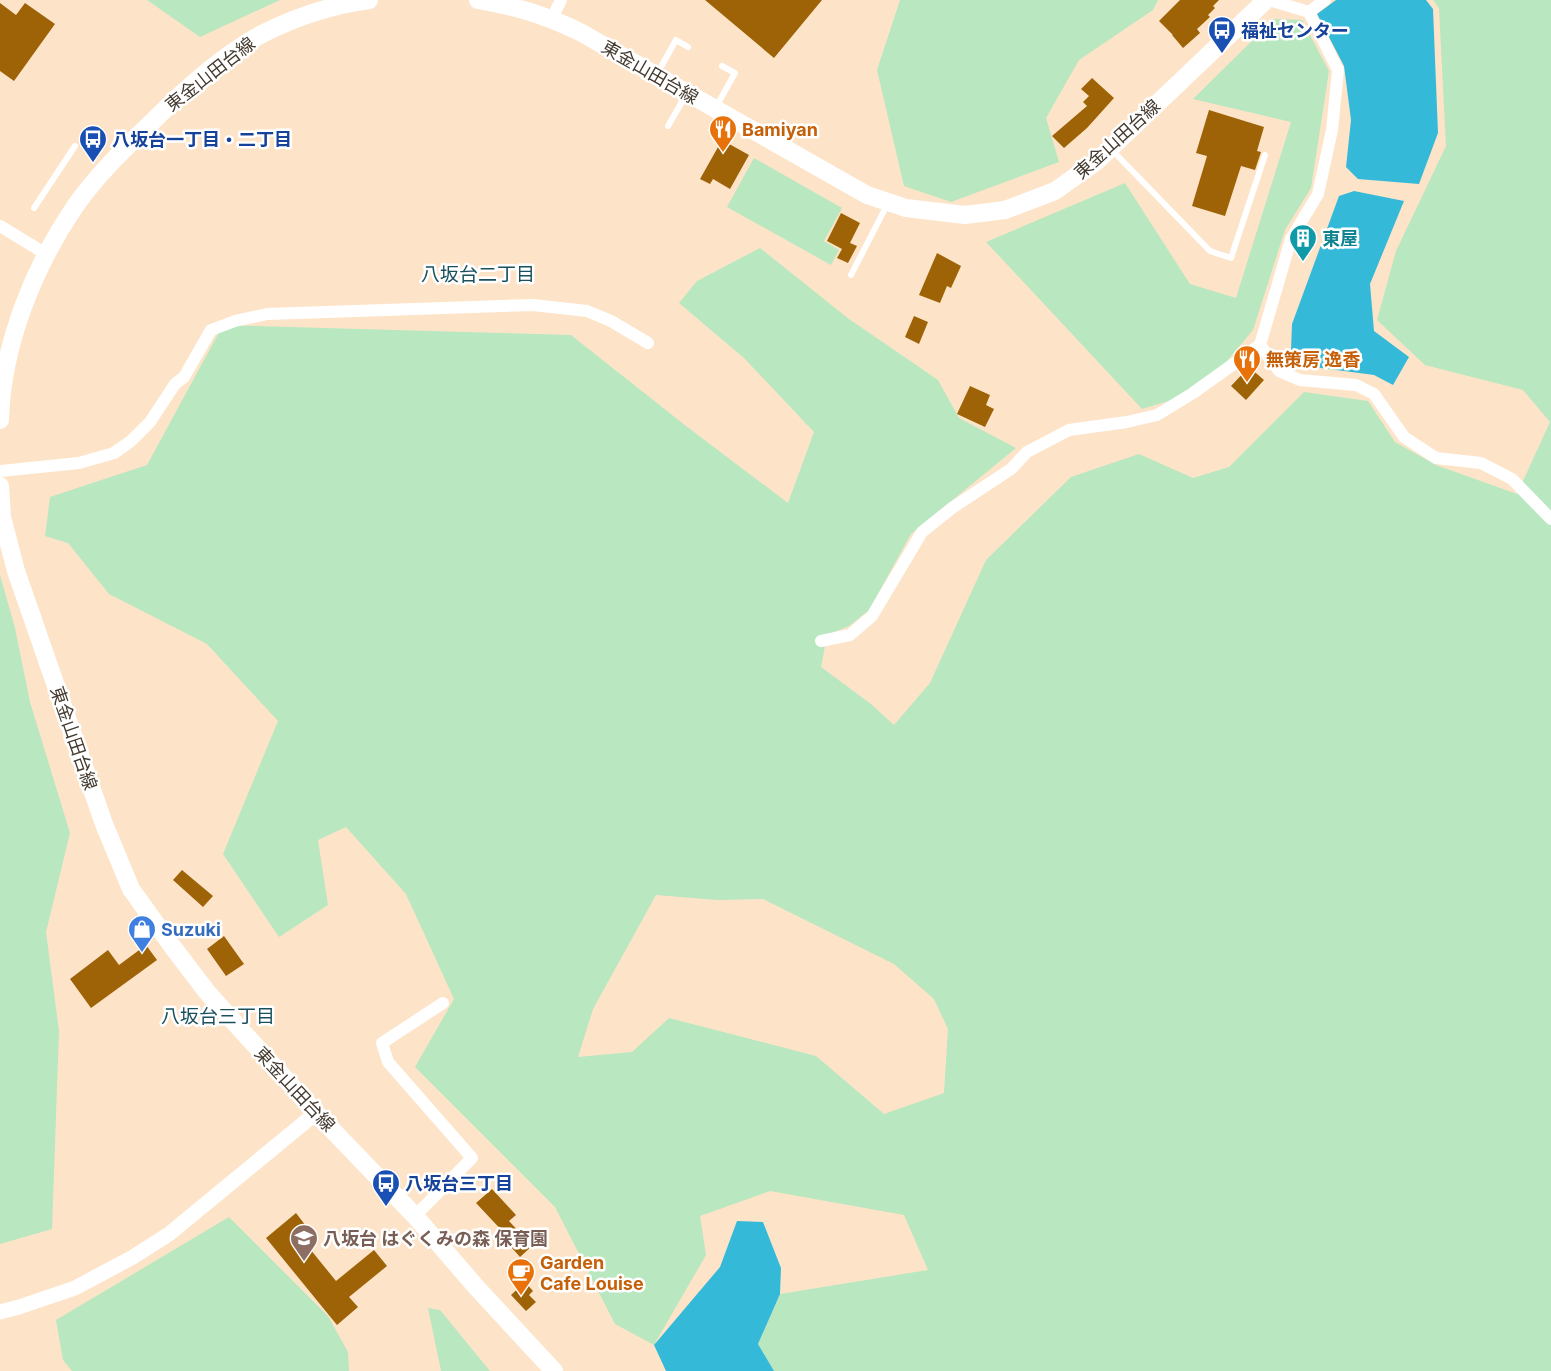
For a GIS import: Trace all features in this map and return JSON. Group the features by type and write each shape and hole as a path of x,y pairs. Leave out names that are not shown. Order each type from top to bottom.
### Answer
{"main road":[{"name":"東金山田台線","path":"478,0 552,18 580,32 867,195 906,208 965,215 1005,210 1055,191 1096,162 1264,1"},
{"name":"東金山田台線","path":"0,420 0,405 12,339 46,254 77,204 113,160 167,107 218,63 261,34 309,14 359,1"},
{"name":"東金山田台線","path":"0,486 2,517 16,571 104,824 131,889 207,992 316,1113 415,1216 477,1288 554,1371"}],"street":[{"path":"552,18 560,0"},
{"path":"1264,1 1309,12 1326,0"},
{"path":"821,641 850,634 872,616 922,532 952,508 1011,469 1027,452 1069,430 1127,422 1157,415 1193,393 1260,345 1291,239 1318,194 1332,130 1338,70 1309,12"},
{"path":"0,226 46,254"},
{"path":"0,471 80,463 114,453 131,441 150,422 175,384 184,377 211,330 235,321 267,314 533,305 587,311 611,321 648,343"},
{"path":"1260,345 1279,371 1300,380 1356,385 1374,394 1404,437 1436,458 1481,463 1512,479 1551,520"},
{"path":"415,1216 472,1158 388,1062 382,1043 443,1003"},
{"path":"0,1312 75,1288 133,1257 169,1234 316,1113"}],"lane":[{"path":"656,75 676,40 688,46"},
{"path":"715,109 735,73 722,66"},
{"path":"668,126 687,92"},
{"path":"34,208 75,146"},
{"path":"1110,148 1210,251 1231,258 1265,155"},
{"path":"851,275 888,202"}],"green space":[{"path":"147,0 280,0 200,37"},
{"path":"900,0 1158,0 1153,10 1079,60 1046,118 1059,162 951,202 904,186 877,70"},
{"path":"1433,0 1551,0 1551,1371 774,1371 758,1344 780,1294 928,1270 904,1215 770,1191 700,1216 706,1255 654,1345 615,1324 555,1207 415,1067 454,999 406,894 346,827 318,840 328,905 279,937 223,854 278,721 207,644 109,594 68,543 45,536 50,497 147,465 223,325 571,335 686,426 788,503 814,432 744,358 679,303 697,281 760,248 849,319 938,380 959,418 1016,448 911,534 869,610 849,626 827,635 821,667 871,704 894,725 930,683 986,560 1071,477 1139,454 1193,478 1229,467 1304,392 1368,401 1395,442 1436,465 1517,494 1550,422 1523,390 1425,365 1377,320 1396,251 1446,146 1439,8","holes":["656,895 717,900 763,899 894,964 934,999 948,1029 944,1093 884,1114 816,1056 669,1018 632,1052 578,1057 593,1009"]},
{"path":"1274,19 1302,20 1329,71 1311,188 1285,230 1253,330 1202,391 1142,409 986,242 1125,183 1190,284 1236,298 1291,122 1193,99"},
{"path":"754,158 842,208 824,241 839,250 831,265 727,207"},
{"path":"0,575 15,628 30,702 70,833 46,932 59,1031 52,1229 0,1244"},
{"path":"229,1217 328,1316 348,1352 349,1371 72,1371 63,1360 56,1320"},
{"path":"428,1308 440,1310 490,1371 441,1371"}],"water":[{"path":"1336,0 1426,0 1433,9 1438,133 1419,184 1358,179 1346,167 1351,120 1344,66 1317,14"},
{"path":"1354,191 1404,201 1370,284 1374,331 1409,357 1393,385 1374,375 1306,366 1291,350 1292,324 1339,196"},
{"path":"737,1221 763,1222 781,1268 780,1294 758,1344 774,1371 666,1371 654,1345 720,1267"}],"building":[{"path":"705,0 822,0 774,58"},
{"path":"1180,0 1219,0 1213,6 1215,8 1208,15 1210,17 1197,29 1200,33 1183,48 1159,21"},
{"path":"0,3 16,15 25,3 55,24 14,81 0,71"},
{"path":"1092,78 1114,98 1087,128 1064,148 1052,136 1087,106 1083,102 1089,96 1081,89"},
{"path":"1209,110 1264,127 1257,151 1261,152 1255,170 1241,166 1225,216 1192,206 1207,156 1196,153"},
{"path":"722,140 749,155 730,189 713,179 710,184 700,179"},
{"path":"841,213 860,223 850,243 857,246 848,263 837,258 842,249 827,241"},
{"path":"937,253 961,266 951,288 947,286 940,303 919,295"},
{"path":"914,316 928,322 919,344 905,337"},
{"name":"無策房 逸香","path":"1249,367 1264,380 1246,400 1231,386"},
{"path":"970,386 990,395 986,405 994,409 985,427 957,414"},
{"path":"182,870 213,896 203,907 173,880"},
{"path":"224,936 244,964 226,976 207,949"},
{"path":"146,945 157,960 91,1008 70,979 108,950 119,965"},
{"path":"492,1189 516,1215 509,1221 532,1246 520,1257 504,1239 507,1236 476,1203"},
{"path":"296,1213 306,1226 297,1233 336,1281 374,1250 387,1266 349,1297 358,1307 337,1325 266,1238"},
{"path":"525,1282 533,1291 529,1295 536,1302 526,1311 511,1295"}],"place":[{"name":"福祉センター","path":"1222,54"},
{"name":"Bamiyan","path":"723,153"},
{"name":"八坂台一丁目・二丁目","path":"93,163"},
{"name":"東屋","path":"1303,262"},
{"name":"無策房 逸香","path":"1247,383"},
{"name":"Suzuki","path":"142,953"},
{"name":"八坂台三丁目","path":"386,1207"},
{"name":"八坂台 はぐくみの森 保育園","path":"304,1262"},
{"name":"Garden Cafe Louise","path":"521,1296"}],"district":[{"name":"八坂台二丁目","path":"478,274"},
{"name":"八坂台三丁目","path":"218,1016"}]}
